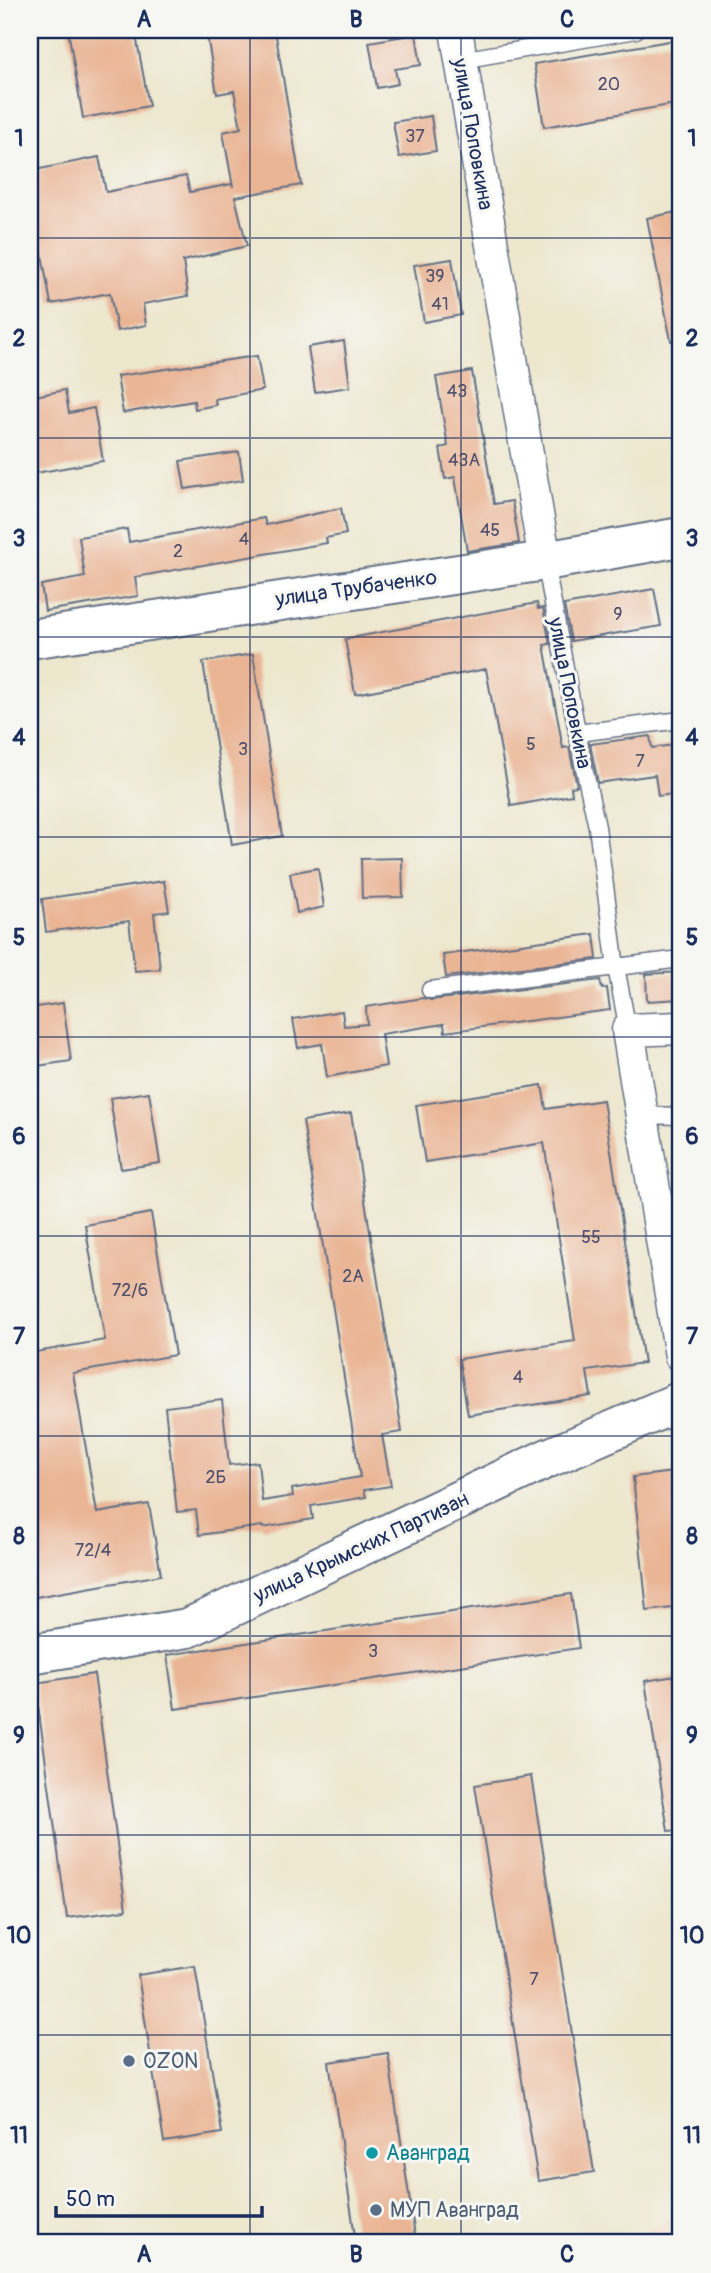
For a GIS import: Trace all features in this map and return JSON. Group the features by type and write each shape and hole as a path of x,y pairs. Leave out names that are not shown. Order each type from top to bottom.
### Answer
{"main road":[{"name":"улица Трубаченко","path":"30,639 545,561 681,537"},
{"name":"улица Крымских Партизан","path":"30,1654 188,1628 547,1459 681,1401"}],"street":[{"name":"улица Поповкина","path":"458,45 545,561"},
{"path":"628,1030 681,1028"},
{"name":"улица Поповкина","path":"628,1030 681,1356"}],"lane":[{"path":"458,45 636,30"},
{"name":"улица Поповкина","path":"545,561 597,827 616,967 628,1030"},
{"path":"577,733 681,720"},
{"path":"430,990 681,959"},
{"path":"642,1115 681,1116"}],"shaded area":[{"path":"681,2212 681,2243 633,2243 633,2238"}],"building":[{"path":"68,30 135,30 149,106 83,118"},
{"path":"206,30 275,30 301,185 235,197 247,246 183,261 188,296 143,304 146,325 117,331 110,293 51,304 41,249 30,252 30,171 99,157 106,192 186,176 190,192 232,184 233,187 223,132 241,128 234,91 217,94"},
{"path":"416,34 421,65 395,69 398,84 377,88 369,42"},
{"path":"681,39 681,103 544,127 534,64"},
{"path":"431,116 436,151 399,157 393,122"},
{"path":"681,211 681,340 671,341 647,218"},
{"path":"452,259 461,315 424,322 414,265"},
{"path":"344,341 350,387 315,392 308,347"},
{"path":"257,356 263,390 215,399 216,405 195,409 194,401 123,413 117,376"},
{"path":"472,371 494,504 512,501 519,543 467,551 455,477 445,479 440,448 448,446 436,377"},
{"path":"65,390 69,413 94,408 103,461 30,474 30,397"},
{"path":"239,452 243,480 185,489 180,461"},
{"path":"341,508 346,534 326,538 327,543 135,577 138,596 45,611 41,585 85,577 79,537 127,529 129,542 264,518 266,525"},
{"path":"654,589 661,626 571,641 564,605"},
{"path":"537,603 538,609 543,608 550,644 544,645 563,748 569,747 577,786 571,787 572,795 511,806 486,669 355,694 345,639"},
{"path":"253,654 282,836 232,845 203,662"},
{"path":"650,736 652,748 681,744 681,793 658,796 655,775 598,783 590,744"},
{"path":"402,858 403,897 362,898 361,859"},
{"path":"318,868 324,907 297,913 290,873"},
{"path":"164,881 169,911 154,913 160,969 135,971 129,921 46,932 42,899"},
{"path":"594,934 597,959 446,977 443,955"},
{"path":"681,972 681,999 647,1001 646,974"},
{"path":"600,980 602,989 607,988 610,1010 445,1032 444,1024 381,1034 386,1066 327,1077 322,1044 298,1048 293,1019 342,1011 344,1026 367,1024 366,1007 423,998 431,1000"},
{"path":"63,1003 71,1061 30,1067 30,1008"},
{"path":"542,1085 546,1109 603,1100 644,1363 587,1371 591,1396 468,1415 459,1359 575,1341 544,1143 425,1162 416,1105"},
{"path":"149,1092 160,1163 121,1169 110,1098"},
{"path":"351,1113 402,1432 382,1435 391,1486 364,1490 366,1497 311,1506 313,1519 199,1535 196,1510 177,1512 165,1407 222,1400 229,1465 258,1462 262,1501 293,1496 292,1489 360,1477 303,1121"},
{"path":"151,1213 175,1355 73,1373 97,1513 149,1504 161,1575 30,1598 30,1353 105,1340 85,1225"},
{"path":"681,1471 681,1607 647,1611 633,1477"},
{"path":"571,1594 579,1648 175,1709 167,1655"},
{"path":"94,1674 126,1910 67,1918 35,1683"},
{"path":"681,1675 681,1830 668,1831 645,1681"},
{"path":"531,1776 594,2172 538,2181 475,1785"},
{"path":"195,1966 222,2133 164,2142 138,1975"},
{"name":"Аванград","path":"388,2053 416,2243 356,2243 329,2062"}],"place":[{"name":"OZON","path":"129,2061"},
{"name":"Аванград","path":"372,2153"},
{"name":"МУП Аванград","path":"376,2210"}]}
